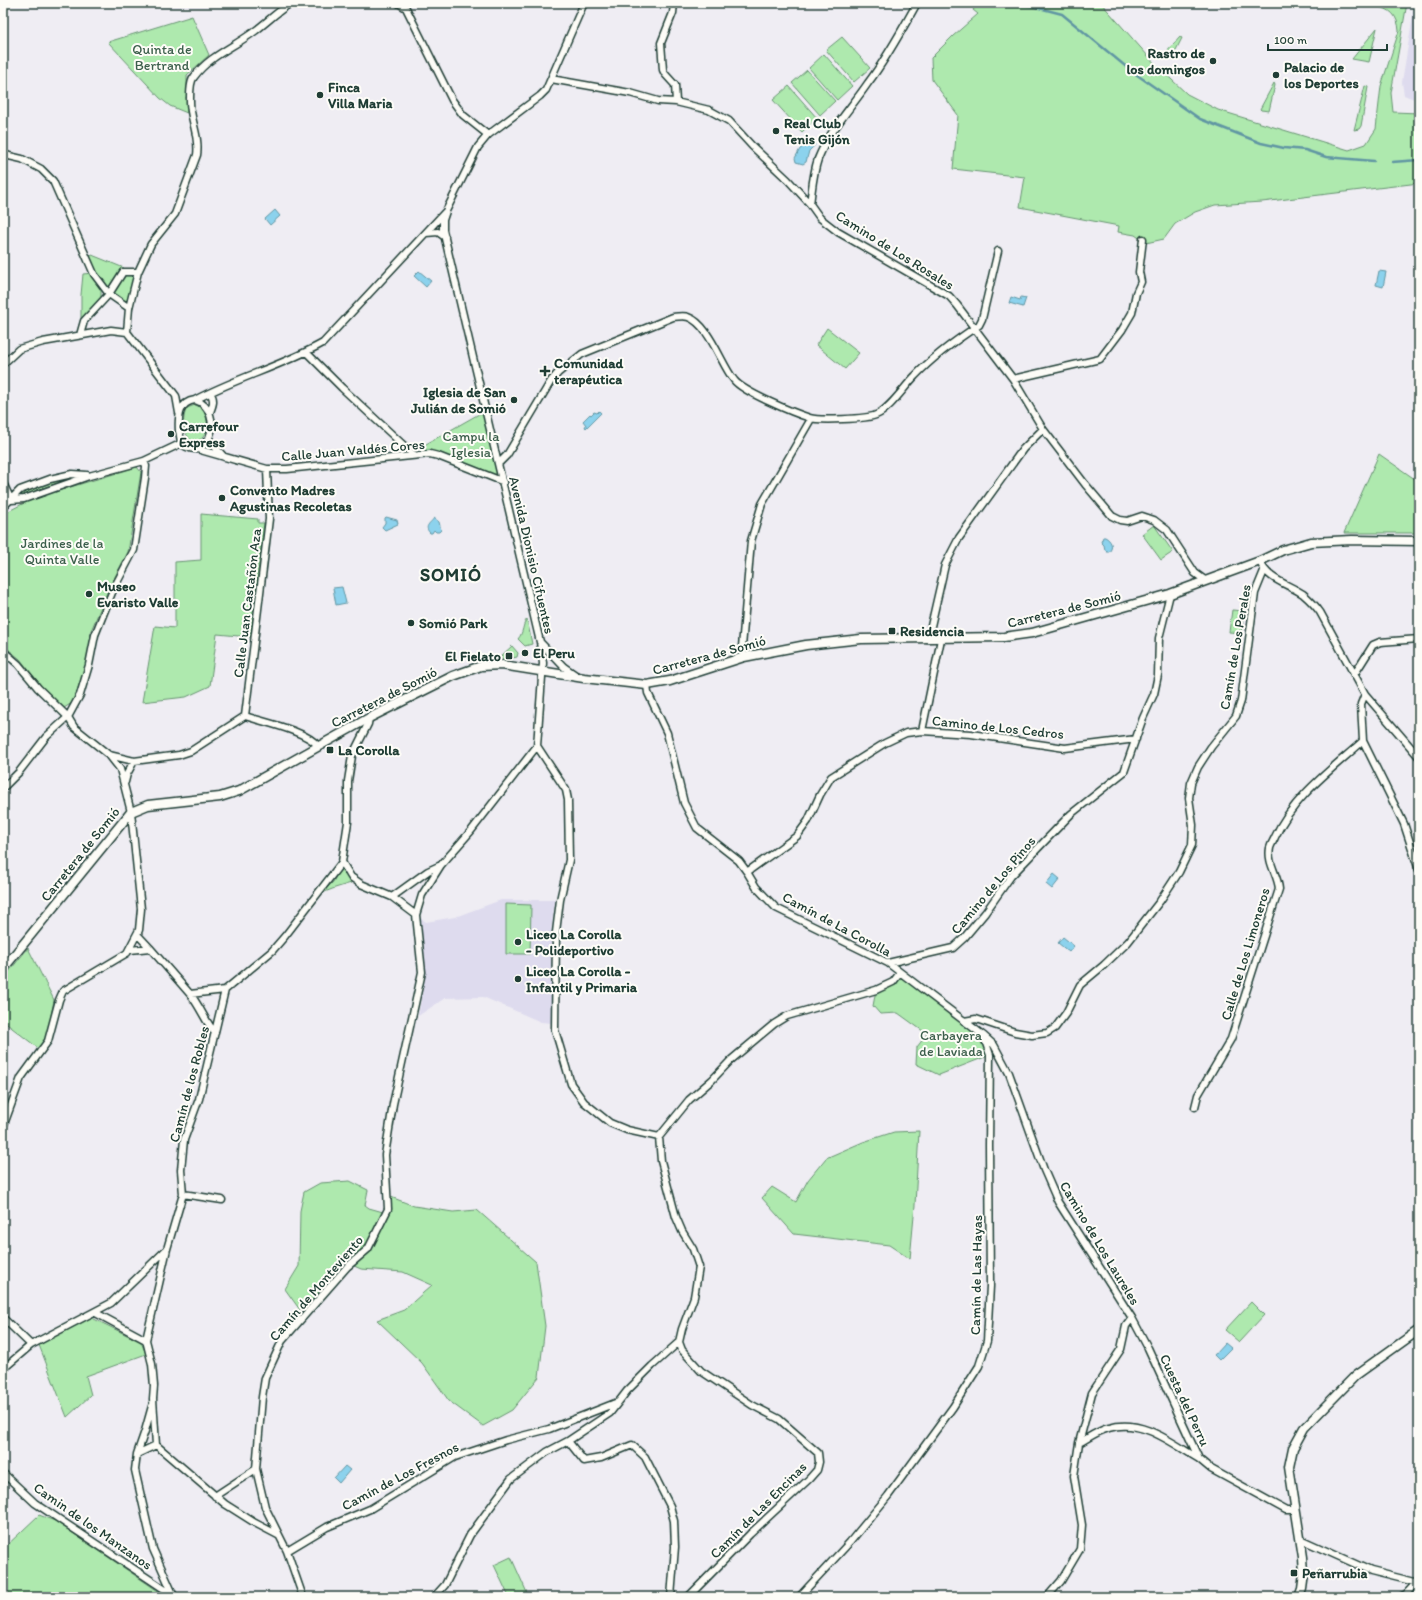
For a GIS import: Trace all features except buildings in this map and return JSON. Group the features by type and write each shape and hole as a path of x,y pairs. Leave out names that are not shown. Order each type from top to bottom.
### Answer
{"street":[{"path":"210,412 202,403 183,401 176,396 127,332 129,308 138,272 151,244 175,214 197,155 197,135 192,119 190,99 192,78 211,59 254,32 291,3"},
{"path":"398,3 406,8 452,100 463,115 488,135"},
{"path":"180,413 181,409 192,401 306,352 323,343 446,211 478,147 488,135 546,90 584,3"},
{"path":"674,3 673,13 661,43 665,74 675,85 676,102"},
{"path":"810,204 818,160 830,137 843,116 869,82 895,43 917,3"},
{"name":"Camino de Los Rosales","path":"551,79 630,93 658,101 676,102 709,110 729,121 810,204 820,218 838,232 949,296 1013,379 1043,429 1084,484 1112,516 1120,520 1127,521 1142,516 1154,520 1167,530 1194,573 1206,581"},
{"path":"3,153 22,159 41,169 53,181 94,274 109,294 129,308"},
{"name":"Avenida Dionisio Cifuentes","path":"446,211 443,220 445,237 504,482 540,642 543,671 537,746"},
{"path":"426,233 438,232 445,237"},
{"path":"1013,379 1100,359 1122,330 1132,313 1136,293 1141,282 1139,272 1143,239"},
{"path":"499,463 507,455 551,380 558,373 582,354 673,317 688,317 696,322 705,331 734,381 747,391 811,419 867,418 877,415 915,376 941,353 979,325 982,319 998,251"},
{"path":"80,335 84,321 109,294 123,272 138,272"},
{"path":"3,364 19,350 43,342 111,330 127,332"},
{"path":"306,352 342,388 414,455"},
{"path":"176,396 180,413 179,426 182,443 190,449 197,449 208,439 211,423 210,412 213,401 213,396 210,393"},
{"path":"744,657 742,647 751,541 762,504 811,419"},
{"path":"928,639 945,565 959,538 1023,450 1043,429"},
{"path":"208,439 225,458"},
{"path":"11,500 24,499 88,476 144,461 182,443"},
{"name":"Calle Juan Valdés Cores","path":"197,449 267,469 287,469 430,454 504,482"},
{"path":"3,788 20,772 46,737 68,717 80,695 89,665 95,635 113,590 134,550 145,478 146,466 144,461"},
{"name":"Calle Juan Castañón Aza","path":"244,716 269,520 267,469"},
{"path":"3,507 20,490 50,479 72,474 88,476"},
{"path":"3,483 11,500"},
{"name":"Carretera de Somió","path":"3,969 131,812 148,805 220,797 239,791 369,718 453,676 481,666 502,665 647,685 670,681 744,657 806,645 861,639 1004,637 1032,633 1170,594 1260,561 1283,550 1311,542 1352,540 1419,541"},
{"path":"1260,561 1264,570 1312,602 1320,612 1365,694 1419,757"},
{"name":"Camín de Los Perales","path":"964,1021 976,1019 1015,1032 1032,1035 1047,1033 1055,1028 1066,1013 1080,985 1128,942 1160,901 1179,872 1192,845 1193,825 1190,798 1191,783 1198,767 1211,747 1236,716 1241,701 1255,593 1264,570"},
{"name":"Camino de Los Pinos","path":"888,963 953,948 985,913 1011,876 1071,814 1124,772 1142,718 1154,694 1158,675 1159,638 1170,594"},
{"path":"922,731 941,639"},
{"path":"1354,675 1373,645 1380,642 1419,639"},
{"path":"540,642 564,667 577,676"},
{"path":"3,651 18,664 38,688 68,717 74,727 109,755 120,769 131,812 141,909 139,930 128,953 64,991 59,1000 48,1041 21,1078 3,1127"},
{"name":"Camín de La Corolla","path":"647,685 648,693 667,733 684,803 697,828 739,861 756,887 776,908 888,963 964,1021"},
{"path":"1365,694 1361,704 1363,741 1404,824 1419,870"},
{"path":"109,755 134,761 179,755 191,751 244,716 278,726 314,740 318,746"},
{"path":"190,994 225,990 276,946 342,862 348,822 349,775 352,756 368,724 369,718"},
{"name":"Camino de Los Cedros","path":"747,872 797,836 808,821 820,795 831,777 885,743 906,733 922,731 970,734 1065,748 1136,739"},
{"name":"Calle de Los Limoneros","path":"1195,1107 1198,1095 1231,1039 1279,889 1279,882 1270,860 1270,848 1280,827 1300,800 1330,770 1363,741"},
{"path":"342,862 351,877 361,884 392,896 416,915 422,895 441,865 471,831 537,746 566,790 568,800 569,860 560,900 556,932 555,1030 571,1084 584,1102 610,1123 627,1130 659,1137"},
{"path":"124,784 126,774 134,761"},
{"path":"392,896 428,871 441,865"},
{"name":"Camín de Monteviento","path":"303,1597 287,1551 265,1507 256,1469 262,1396 265,1378 282,1341 347,1267 368,1249 388,1209 385,1155 393,1104 422,972 416,915"},
{"path":"137,934 197,1002 210,1027 215,1032"},
{"path":"130,950 150,948"},
{"path":"434,1597 445,1585 470,1535 511,1478 547,1452 568,1441 610,1413 652,1366 680,1342 682,1329 694,1297 699,1267 693,1249 682,1231 676,1217 661,1161 659,1137 689,1100 712,1080 731,1060 774,1024 787,1016 876,990 893,982 900,973"},
{"name":"Camín de los Robles","path":"156,1445 152,1364 146,1340 167,1249 183,1194 181,1170 184,1140 199,1099 225,990"},
{"name":"Camino de Los Laureles","path":"964,1021 994,1045 1009,1072 1044,1170 1058,1202 1132,1318 1126,1326 1121,1349 1092,1392 1079,1443 1074,1476 1082,1524 1080,1549 1061,1581 1047,1597"},
{"name":"Camín de Las Hayas","path":"799,1597 850,1542 901,1478 953,1407 979,1366 987,1341 990,1286 990,1055 984,1036"},
{"path":"183,1194 222,1200"},
{"path":"3,1369 30,1345 111,1303 167,1249"},
{"path":"94,1312 146,1340"},
{"path":"3,1318 30,1345"},
{"name":"Cuesta del Perru","path":"1132,1318 1148,1348 1199,1459 1211,1469 1286,1510 1295,1510"},
{"path":"1299,1597 1302,1589 1304,1574 1303,1557 1289,1467 1293,1448 1304,1428 1356,1375 1419,1330"},
{"name":"Camín de Las Encinas","path":"680,1342 682,1350 700,1371 752,1405 779,1420 818,1453 819,1462 817,1470 809,1480 750,1534 688,1597"},
{"path":"154,1399 137,1454 135,1470 153,1549 174,1596"},
{"name":"Camín de Los Fresnos","path":"287,1551 327,1527 370,1509 455,1458 506,1440 549,1428 620,1401"},
{"path":"1079,1443 1107,1428 1119,1425 1136,1426 1150,1431 1199,1459"},
{"path":"568,1441 584,1461 600,1458 632,1445 645,1457 670,1506 674,1521 675,1547 671,1597"},
{"path":"137,1454 156,1445 214,1496 255,1523 278,1535"},
{"path":"214,1496 256,1469"},
{"name":"Camin de los Manzanos","path":"3,1473 35,1503 174,1596"},
{"path":"1300,1538 1371,1571 1419,1582"},
{"path":"1401,1597 1419,1582"}],"shaded area":[{"path":"1415,3 1419,3 1419,99 1414,99 1404,95 1402,82"},
{"path":"501,900 555,900 551,931 552,1023 541,1022 483,997 445,998 418,1016 426,972 420,918 426,922 455,917"}],"green space":[{"path":"978,3 1101,3 1156,65 1187,94 1218,110 1349,150 1366,144 1376,129 1381,86 1399,31 1397,21 1393,14 1386,9 1376,7 1379,3 1407,3 1391,93 1393,112 1419,113 1419,183 1262,202 1215,205 1195,212 1175,224 1164,239 1146,243 1135,235 1118,232 1119,226 1020,207 1025,177 953,169 958,115 932,80 931,58 978,14 973,10"},
{"name":"Quinta de Bertrand","path":"192,16 209,55 187,75 187,113 170,106 160,98 108,42"},
{"path":"1377,28 1369,62 1352,59"},
{"path":"842,37 870,68 854,82 826,50"},
{"path":"1180,37 1182,38 1171,60 1165,54"},
{"path":"824,54 852,86 837,100 809,68"},
{"path":"807,70 835,101 820,115 792,83"},
{"path":"1274,83 1275,85 1269,111 1261,110 1260,109"},
{"path":"789,86 817,118 802,132 773,100"},
{"path":"1365,86 1368,87 1361,126 1359,129 1354,130"},
{"path":"92,255 124,268 110,289 106,289 89,256"},
{"path":"93,273 101,289 101,300 81,322 83,274"},
{"path":"135,273 129,299 124,303 112,295 125,274"},
{"path":"827,328 859,353 845,369 816,345"},
{"path":"195,405 204,412 207,425 204,436 193,442 185,431 184,417 187,408"},
{"name":"Campu la Iglesia","path":"486,410 504,482 438,456 422,454 426,444"},
{"path":"1379,454 1419,482 1419,533 1344,533"},
{"name":"Jardines de la Quinta Valle","path":"137,467 141,472 128,552 109,588 90,633 91,639 88,655 83,675 74,699 72,703 64,708 47,693 20,659 3,645 3,514 34,498"},
{"path":"70,477 71,480 48,486 21,496 23,493 45,484"},
{"path":"201,514 258,519 258,523 264,523 250,637 217,634 210,686 186,697 142,702 155,626 175,628 175,562 201,560"},
{"path":"1154,525 1173,552 1161,560 1142,534"},
{"path":"1232,610 1244,611 1241,633 1229,632"},
{"path":"527,619 532,644 525,646 518,639"},
{"path":"512,646 518,653 517,657 504,660 500,657"},
{"path":"341,867 351,883 322,893 333,882"},
{"path":"506,904 531,905 530,954 506,954"},
{"path":"28,948 54,1000 47,1037 38,1048 3,1021 3,979"},
{"name":"Carbayera de Laviada","path":"900,973 984,1036 990,1055 939,1075 916,1064 917,1047 927,1034 898,1013 880,1014 873,1006 876,990 893,982"},
{"path":"919,1131 915,1205 910,1259 889,1245 794,1234 762,1198 772,1187 796,1202 808,1180 826,1158 863,1142 894,1132"},
{"path":"350,1181 368,1190 365,1205 369,1208 383,1212 391,1197 414,1206 453,1212 477,1210 536,1262 545,1326 539,1377 512,1410 483,1426 449,1401 422,1363 377,1320 404,1310 432,1285 403,1272 361,1269 345,1262 314,1298 300,1310 285,1289 299,1266 300,1211 304,1192 320,1183"},
{"path":"1251,1302 1264,1315 1239,1342 1225,1330"},
{"path":"90,1317 141,1342 146,1354 86,1376 91,1395 67,1417 39,1345"},
{"path":"39,1515 55,1521 167,1597 3,1597 3,1549"},
{"path":"511,1557 528,1595 523,1597 509,1597 494,1565"}],"water":[{"path":"809,142 814,143 815,145 809,151 806,162 803,164 796,162 795,158 800,149"},
{"path":"275,210 280,216 270,225 265,219"},
{"path":"419,271 431,281 426,287 414,276"},
{"path":"1379,271 1386,272 1383,287 1376,285"},
{"path":"1011,297 1020,300 1021,297 1026,298 1023,307 1009,303"},
{"path":"599,411 601,413 586,428 583,421 590,414 591,415 594,412 597,413"},
{"path":"386,517 397,520 398,524 385,530 382,527 385,523"},
{"path":"434,518 439,522 441,530 436,532 434,530 430,533 427,526"},
{"path":"1103,537 1107,538 1111,544 1111,550 1109,552 1105,550 1104,545 1101,542"},
{"path":"342,587 346,603 336,605 333,588"},
{"path":"1054,874 1060,879 1052,889 1046,884"},
{"path":"1063,937 1074,946 1069,952 1058,943"},
{"path":"1225,1343 1231,1348 1219,1360 1214,1355"},
{"path":"345,1466 350,1470 339,1483 334,1478"}],"waterway":[{"path":"1020,3 1062,14 1130,70 1200,119 1261,143 1284,148 1305,150 1326,157 1374,161"},
{"path":"1392,162 1419,160"}],"place":[{"name":"Rastro de los domingos","path":"1213,61"},
{"name":"Palacio de los Deportes","path":"1276,75"},
{"name":"Finca Villa Maria","path":"320,95"},
{"name":"Real Club Tenis Gijón","path":"776,131"},
{"name":"Comunidad terapéutica","path":"545,371"},
{"name":"Iglesia de San Julián de Somió","path":"514,400"},
{"name":"Carrefour Express","path":"171,434"},
{"name":"Convento Madres Agustinas Recoletas","path":"222,498"},
{"name":"Museo Evaristo Valle","path":"89,594"},
{"name":"Somió Park","path":"411,623"},
{"name":"Residencia","path":"892,631"},
{"name":"El Peru","path":"525,653"},
{"name":"El Fielato","path":"509,656"},
{"name":"La Corolla","path":"330,750"},
{"name":"Liceo La Corolla - Polideportivo","path":"518,942"},
{"name":"Liceo La Corolla - Infantil y Primaria","path":"518,979"},
{"name":"Peñarrubia","path":"1294,1573"}],"district":[{"name":"SOMIÓ","path":"451,575"}]}
